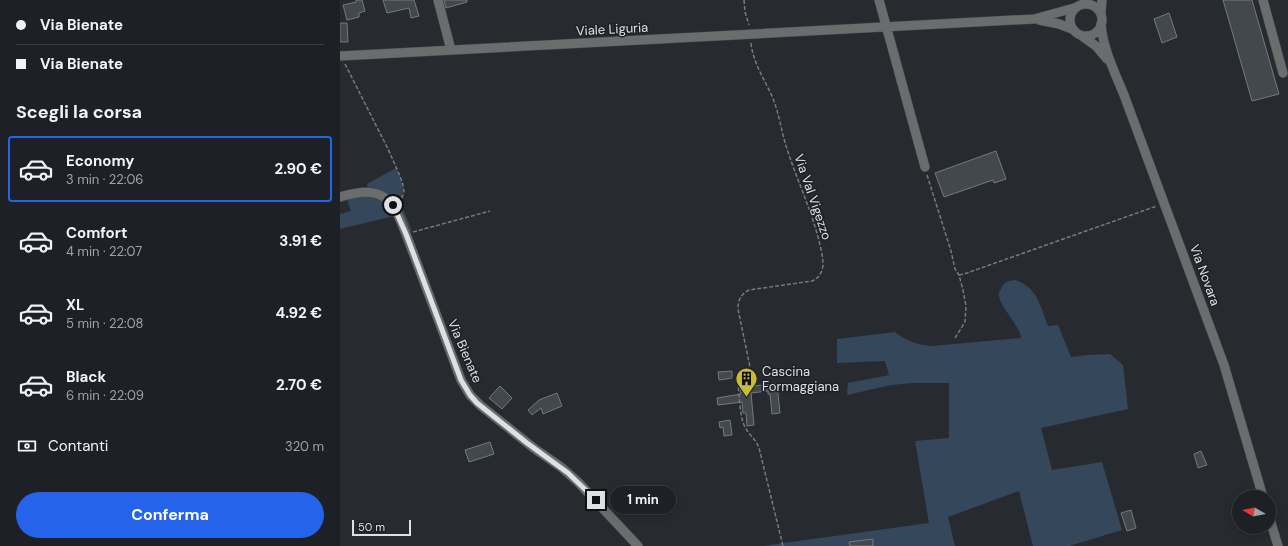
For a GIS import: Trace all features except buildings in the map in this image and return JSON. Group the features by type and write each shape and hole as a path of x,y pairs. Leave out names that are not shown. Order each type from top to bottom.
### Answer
{"street":[{"path":"438,0 451,50"},
{"path":"879,0 925,167"},
{"path":"1100,13 1092,5 1079,4 1070,18 1070,26 1081,36 1092,35 1100,29 1102,24 1100,13 1102,0"},
{"path":"1263,0 1283,73"},
{"name":"Viale Liguria","path":"1034,19 1079,4"},
{"name":"Viale Liguria","path":"340,56 1034,19 1059,24 1072,29"},
{"name":"Via Novara","path":"1102,24 1103,36 1112,65 1224,365 1261,490"},
{"name":"Via Novara","path":"1081,36 1099,48 1112,65"},
{"name":"Via Bienate","path":"340,197 356,192 374,192 386,199 394,208 406,234 461,380 470,395 477,403 513,432 568,473 596,500 638,546"},
{"path":"1274,534 1278,546"}],"path":[{"name":"Via Val Vigezzo","path":"744,0 752,54 771,94 777,111 787,149 809,207 817,234 823,263 820,276 816,279 812,281 749,290 741,296 738,306 750,367 748,374 738,383 742,418 745,428 754,438 759,448 783,546"},
{"path":"340,56 388,149 400,176 403,185 403,197 400,204 394,208"},
{"path":"925,167 963,290 966,306 965,322 955,338"},
{"path":"958,275 1164,203"},
{"path":"406,234 490,212"}],"shaded area":[{"path":"396,168 403,189 400,201 412,231 407,232 379,191 368,188 367,184"},
{"path":"366,195 383,199 394,216 340,229 340,214 351,211 347,199"},
{"path":"1015,280 1023,283 1037,298 1048,326 1058,325 1071,357 1110,354 1123,365 1128,409 1041,428 1052,470 1102,462 1122,530 1069,546 1033,546 1019,491 948,517 955,546 762,546 929,523 915,441 949,438 949,383 913,383 891,385 847,395 848,383 889,375 885,361 837,363 837,339 895,332 912,342 932,346 1021,338 1020,332 1004,308 999,297 999,292 1004,284"}],"place":[{"name":"Cascina Formaggiana","path":"747,398"}],"route":[{"path":"393,205 406,234 461,380 467,390 477,403 527,443 568,473 596,500"}]}
